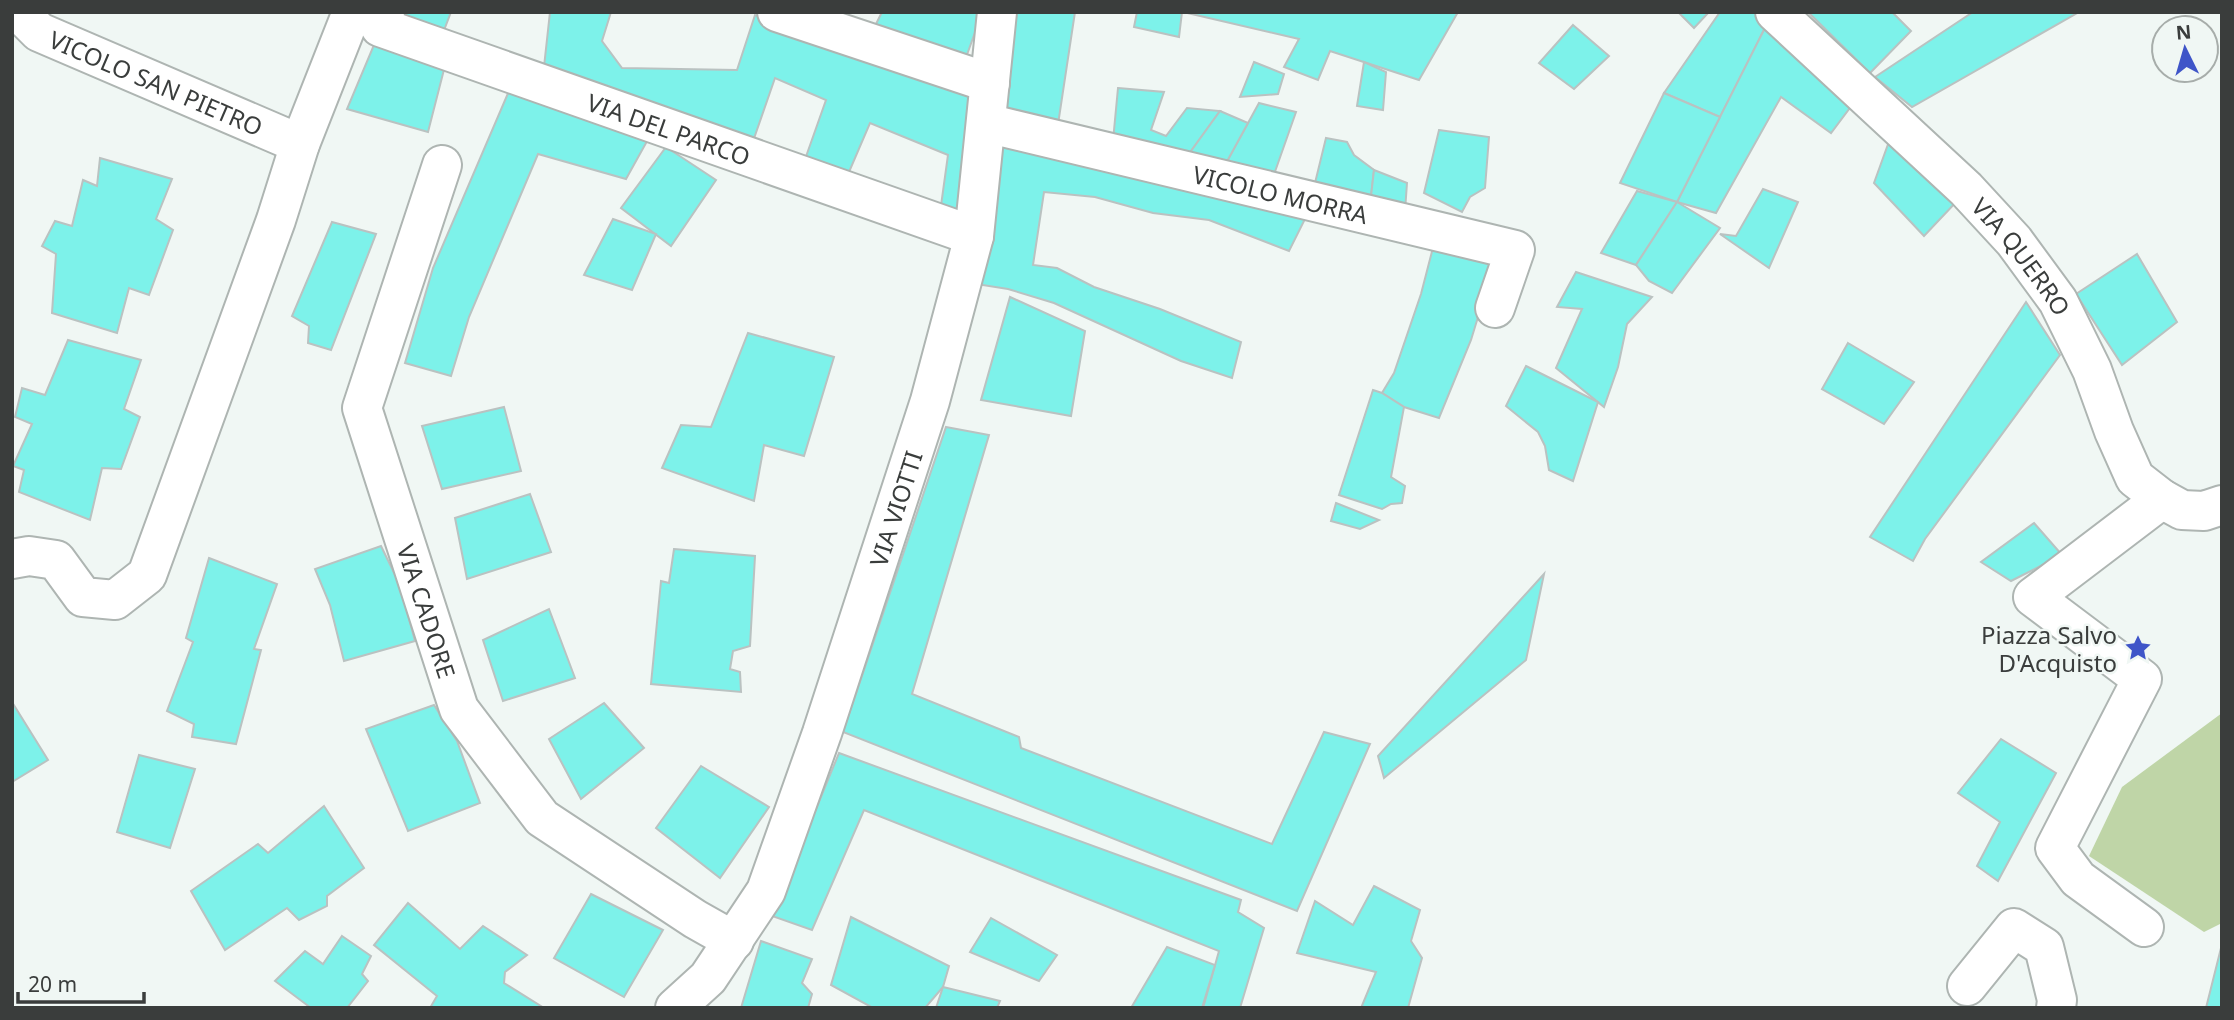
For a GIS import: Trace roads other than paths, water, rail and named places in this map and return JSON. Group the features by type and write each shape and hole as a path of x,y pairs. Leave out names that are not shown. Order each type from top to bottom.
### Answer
{"street":[{"name":"VICOLO SAN PIETRO","path":"19,12 38,32 300,144"},
{"path":"12,559 29,556 57,559 83,597 115,600 147,575 276,220 300,144 352,12"},
{"name":"VIA DEL PARCO","path":"385,12 380,27 974,236"},
{"path":"777,12 989,83"},
{"name":"VIA VIOTTI","path":"675,1008 707,993 734,941 766,891 822,733 930,401 974,236 997,12"},
{"name":"VIA QUERRO","path":"1775,12 1948,172 2014,241 2058,301 2092,370 2135,478 2162,499 2182,510 2204,511 2222,505"},
{"name":"VICOLO MORRA","path":"986,123 1515,250 1495,308"},
{"name":"VIA CADORE","path":"442,165 362,408 459,709 542,818 695,919 734,941"},
{"path":"2144,927 2078,879 2055,848 2142,679 2033,597 2162,499"},
{"path":"1968,986 2014,928 2044,947 2057,1000 2056,1008"}],"place":[{"name":"Piazza Salvo D'Acquisto","path":"2138,648"}]}
